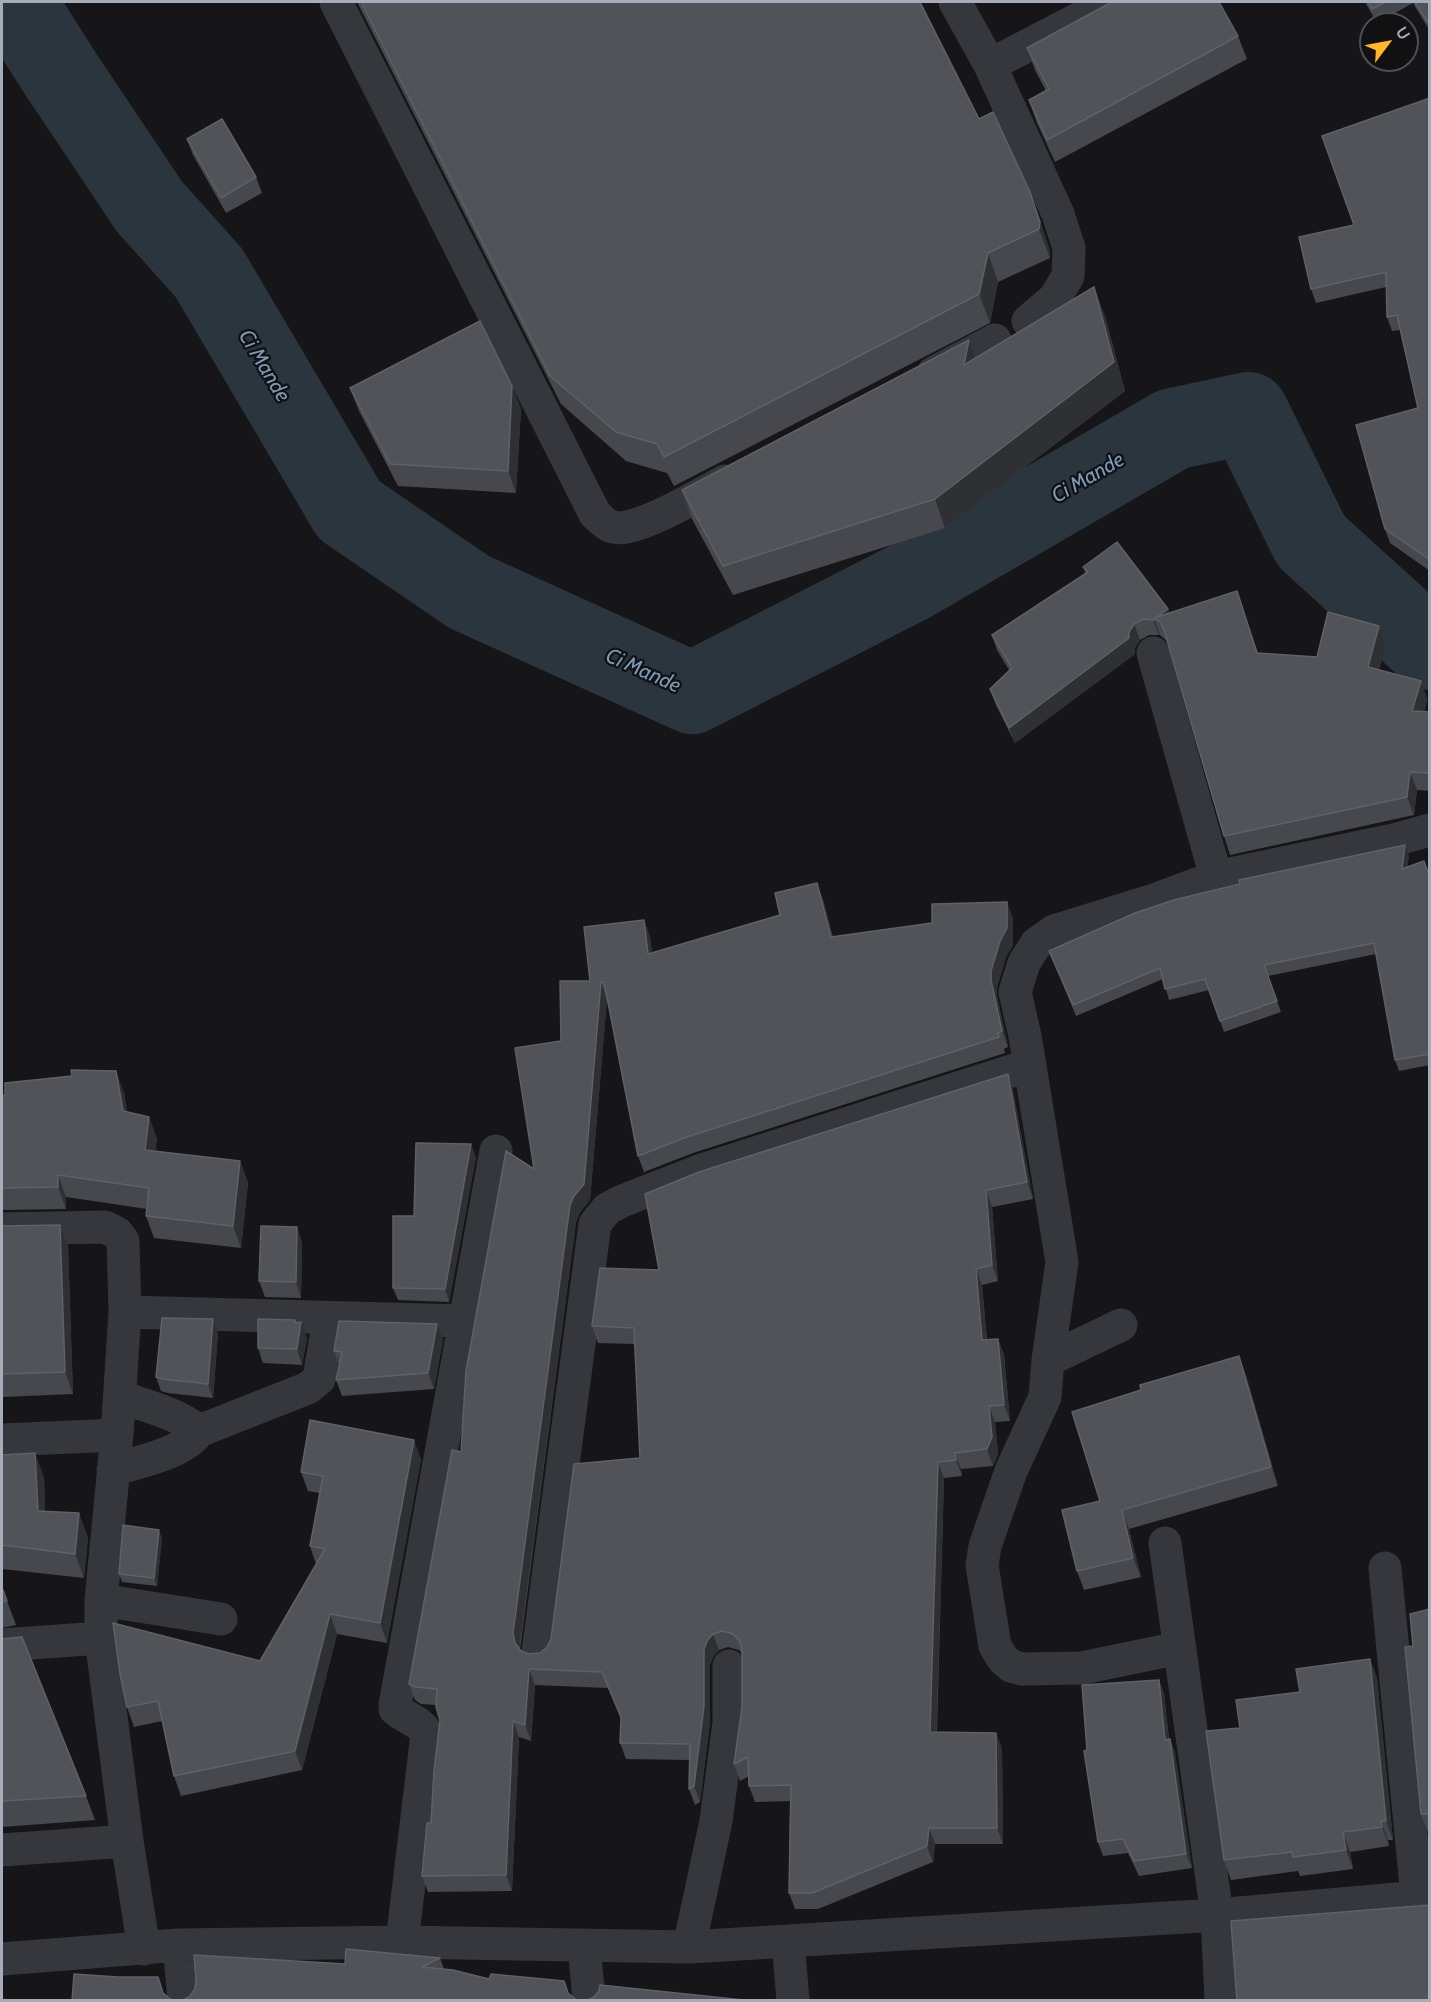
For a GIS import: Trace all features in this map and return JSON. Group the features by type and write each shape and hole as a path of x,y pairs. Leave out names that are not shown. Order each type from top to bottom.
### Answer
{"street":[{"path":"336,2 595,514 610,527 628,527 645,522 751,467"},
{"path":"955,2 990,65 1058,214 1069,248 1068,276 1055,298 1028,321"},
{"path":"990,65 1112,2"},
{"path":"910,384 995,340"},
{"path":"1153,653 1216,877"},
{"path":"1179,1648 1082,1668 1022,1669 1003,1659 995,1646 982,1565 1011,1471 1045,1397 1062,1262 1030,1065 1015,992 1024,963 1036,944 1054,931 1154,900 1216,877 1394,840 1430,830"},
{"path":"538,1652 595,1224 607,1209 699,1171 1030,1065"},
{"path":"402,1942 427,1734 422,1726 395,1709 395,1705 496,1151"},
{"path":"2,1229 105,1227 117,1233 123,1241 125,1312 117,1435 101,1600 101,1638 127,1841 144,1949"},
{"path":"125,1312 464,1321"},
{"path":"113,1470 179,1448 192,1441 199,1431 308,1388 319,1379 329,1318"},
{"path":"1048,1360 1121,1325"},
{"path":"120,1397 187,1421 199,1431"},
{"path":"2,1440 117,1435"},
{"path":"1165,1543 1217,1915 1221,2001"},
{"path":"2,1959 179,1945 402,1942 689,1947 1217,1915 1423,1896 1385,1568"},
{"path":"101,1600 221,1618"},
{"path":"2,1645 101,1638"},
{"path":"689,1947 716,1821 729,1724 729,1665"},
{"path":"2,1851 127,1841"},
{"path":"788,1941 793,2001"},
{"path":"179,1945 184,2001"},
{"path":"584,1945 589,2001"}],"building":[{"path":"361,2 920,2 979,119 993,112 1030,192 1040,222 1039,229 988,253 979,294 664,457 657,444 616,432 550,376"},
{"path":"1112,2 1219,2 1238,36 1047,140 1029,100 1049,89 1027,48"},
{"path":"1368,2 1385,2 1372,9"},
{"path":"1415,2 1430,2 1430,26"},
{"path":"1430,98 1430,560 1385,529 1356,425 1418,408 1397,315 1387,317 1386,272 1311,289 1299,237 1354,225 1322,136"},
{"path":"222,119 256,177 221,198 187,139"},
{"path":"1094,287 1114,362 935,499 723,566 682,490 969,340 964,365"},
{"path":"480,321 512,386 508,471 390,464 350,388"},
{"path":"1117,542 1168,609 1153,620 1143,619 1134,624 1129,632 1129,638 1009,728 990,689 1012,668 992,635 1088,572 1083,567"},
{"path":"1237,591 1257,653 1317,657 1328,612 1379,626 1368,667 1421,681 1412,711 1430,712 1430,773 1410,772 1407,797 1224,836 1164,630 1160,622 1154,618"},
{"path":"1405,845 1402,869 1424,861 1430,878 1430,1054 1395,1060 1374,943 1264,965 1277,1001 1220,1021 1205,979 1165,989 1160,968 1073,1005 1049,951 1135,913 1174,900 1240,884 1239,880"},
{"path":"817,883 831,937 932,923 932,904 1007,902 1007,928 1000,941 991,971 1002,1031 998,1033 999,1037 687,1137 638,1156 604,982 601,982 584,1184 570,1205 513,1633 515,1643 521,1651 529,1654 540,1653 551,1639 574,1464 640,1458 634,1328 592,1326 600,1268 659,1270 645,1194 699,1172 1008,1074 1027,1182 986,1190 992,1265 976,1269 982,1340 998,1339 1004,1405 989,1406 992,1437 987,1449 955,1453 956,1460 938,1462 930,1732 996,1733 997,1828 929,1828 927,1846 812,1893 789,1893 791,1785 749,1786 748,1757 734,1764 742,1707 742,1650 740,1641 733,1634 722,1631 713,1634 704,1649 704,1706 694,1786 689,1789 690,1744 620,1743 621,1717 602,1672 529,1669 525,1725 513,1721 506,1875 422,1876 427,1823 431,1823 440,1720 436,1707 437,1689 415,1687 409,1684 452,1450 461,1452 466,1371 506,1151 534,1169 515,1048 561,1041 560,981 590,981 584,927 644,920 648,954 780,915 775,893"},
{"path":"71,1070 116,1071 123,1111 149,1117 145,1150 240,1161 233,1226 146,1216 149,1188 58,1175 58,1187 2,1188 2,1096 5,1095 5,1083 72,1076"},
{"path":"416,1143 471,1144 445,1289 393,1288 393,1216 414,1216"},
{"path":"60,1225 65,1372 2,1374 2,1226"},
{"path":"261,1226 297,1227 296,1282 259,1281"},
{"path":"162,1318 213,1319 208,1384 156,1377"},
{"path":"258,1319 301,1322 297,1349 258,1348"},
{"path":"339,1321 437,1324 428,1373 336,1380 342,1352 334,1351"},
{"path":"1239,1356 1271,1467 1122,1510 1133,1558 1077,1571 1062,1510 1100,1501 1072,1412 1141,1390 1140,1385"},
{"path":"310,1420 414,1440 380,1623 330,1614 295,1751 174,1776 158,1701 127,1707 113,1623 260,1661 325,1549 310,1546 323,1476 301,1472"},
{"path":"35,1453 38,1511 79,1513 75,1554 2,1545 2,1455"},
{"path":"123,1525 159,1530 154,1578 119,1574"},
{"path":"3,1590 7,1601 2,1602"},
{"path":"1430,1609 1430,1814 1421,1814 1405,1647 1413,1646 1410,1614"},
{"path":"22,1637 86,1796 2,1801 2,1639"},
{"path":"1370,1659 1386,1821 1381,1821 1382,1827 1343,1832 1346,1850 1293,1857 1292,1852 1224,1860 1206,1731 1240,1728 1236,1700 1300,1692 1296,1669"},
{"path":"1159,1680 1165,1740 1170,1739 1186,1854 1134,1861 1123,1839 1098,1842 1084,1751 1087,1750 1082,1685"},
{"path":"1430,1905 1430,2001 1237,2001 1231,1921"},
{"path":"346,1949 440,1958 422,1967 453,1970 489,1979 491,1974 564,1981 568,1993 582,2001 180,2001 189,1997 195,1989 194,1955 345,1964"},
{"path":"74,1974 158,1977 163,1993 177,2001 72,2001"},
{"path":"600,1985 753,2001 585,2001 594,1997"}],"waterway":[{"name":"Ci Mande","path":"15,2 149,206 209,273 349,510 469,592 692,693 911,581 1173,429 1248,413 1311,541 1430,649"}]}
